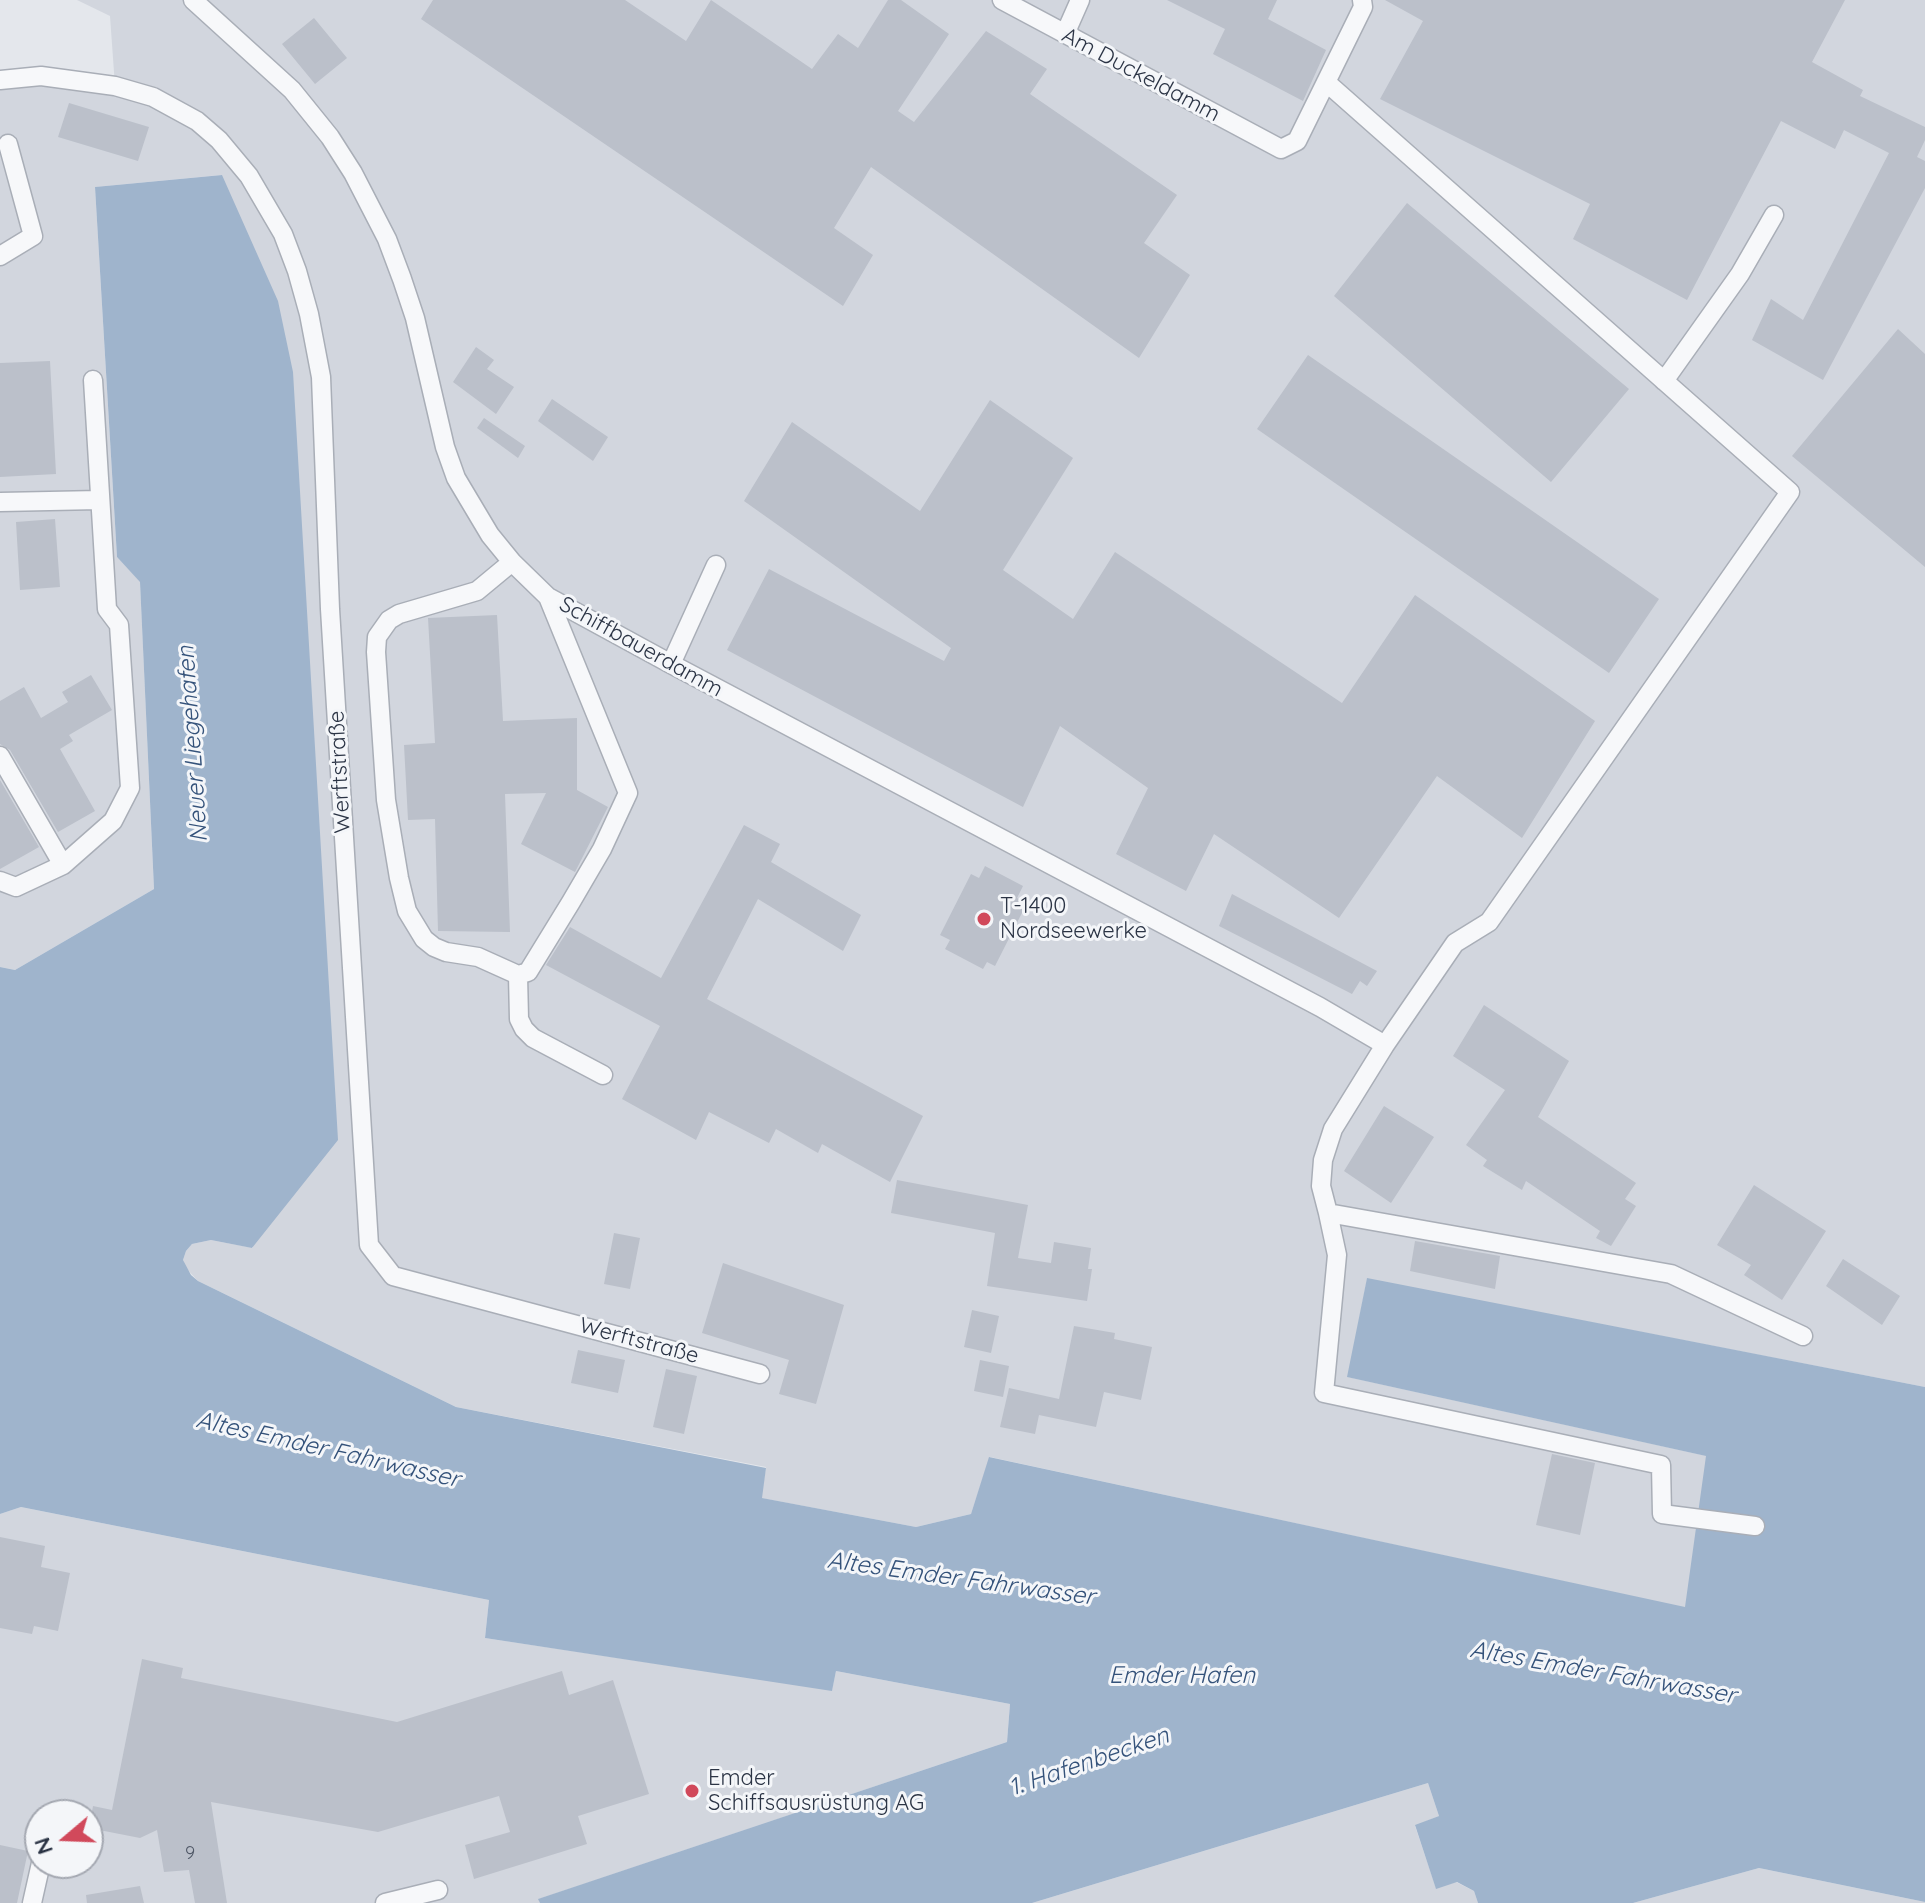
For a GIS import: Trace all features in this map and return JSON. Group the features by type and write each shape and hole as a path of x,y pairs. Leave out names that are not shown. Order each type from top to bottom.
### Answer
{"street":[{"name":"Schiffbauerdamm","path":"193,0 292,90 330,137 353,173 387,239 402,279 415,318 445,447 456,478 490,535 548,597 1320,1007 1385,1045"},
{"name":"Am Duckeldamm","path":"1002,0 1281,149 1297,141 1326,82"},
{"path":"1065,34 1080,0"},
{"path":"1362,0 1363,7 1326,82 1790,492 1489,922 1455,943 1385,1045 1333,1129 1323,1160 1321,1186 1337,1255 1324,1393 1661,1465 1662,1514 1755,1526"},
{"name":"Werftstraße","path":"0,80 41,76 115,86 153,97 197,121 219,140 249,176 283,234 297,271 321,377 330,609 369,1245 393,1276 760,1374"},
{"path":"0,256 33,236 8,144"},
{"path":"1664,381 1740,274 1774,215"},
{"path":"0,881 16,887 63,865 113,821 130,788 119,625 107,609 93,380"},
{"path":"0,502 99,500"},
{"path":"512,562 477,591 389,620 377,637 376,652 386,800 407,911 424,939 434,947 478,957 518,975 528,972 571,902 602,849 628,793 548,597"},
{"path":"671,664 716,565"},
{"path":"0,756 63,865"},
{"path":"518,975 519,1019 524,1029 533,1038 603,1075"},
{"path":"1328,1213 1671,1274 1803,1336"},
{"path":"32,1903 37,1879"},
{"path":"385,1903 438,1890"}],"shaded area":[{"path":"77,0 1925,0 1925,1387 1367,1279 1348,1377 1707,1456 1686,1608 990,1457 971,1514 916,1527 761,1498 766,1467 456,1407 198,1281 185,1267 183,1260 192,1244 211,1240 253,1248 221,175 95,187 117,557 140,581 154,889 15,970 0,967 0,80 115,86 110,16"},
{"path":"21,1507 489,1600 485,1638 832,1690 836,1671 1010,1704 1007,1742 539,1899 540,1903 0,1903 0,1514"},
{"path":"1428,1783 1439,1816 1415,1826 1436,1888 1456,1882 1474,1891 1478,1903 1032,1903"},
{"path":"1759,1868 1925,1902 1925,1903 1633,1903"}],"water":[{"name":"Emder Hafen","path":"222,175 278,301 293,372 338,1140 252,1248 211,1240 192,1244 183,1260 191,1275 456,1407 766,1468 762,1498 916,1527 971,1514 989,1457 1685,1607 1706,1456 1347,1377 1367,1278 1925,1387 1925,1902 1759,1868 1633,1903 1478,1903 1474,1891 1457,1882 1436,1889 1415,1825 1439,1816 1428,1783 1032,1903 540,1903 538,1899 1007,1742 1010,1704 836,1671 832,1691 485,1638 489,1600 21,1507 0,1514 0,967 15,970 154,889 140,582 117,557 95,187"}],"building":[{"path":"433,0 625,0 686,41 711,0 812,69 838,34 858,48 888,0 901,0 949,34 898,111 914,122 986,31 1047,69 1030,94 1177,195 1144,243 1190,275 1139,358 871,167 834,228 873,255 843,306 421,19"},
{"path":"1167,0 1277,0 1268,19 1326,50 1303,101 1213,54 1225,29"},
{"path":"1385,0 1845,0 1812,62 1863,90 1860,96 1925,127 1925,140 1917,157 1925,161 1925,188 1823,380 1752,340 1771,299 1803,320 1889,153 1844,130 1835,149 1781,121 1687,300 1573,239 1590,204 1380,99 1423,21"},
{"path":"314,18 347,58 315,84 282,44"},
{"path":"69,103 149,127 138,161 58,137"},
{"path":"1407,203 1629,389 1551,482 1334,296"},
{"path":"1898,329 1925,354 1925,567 1792,456"},
{"path":"476,347 494,360 487,369 514,387 496,414 453,382"},
{"path":"1308,355 1659,599 1609,673 1257,429"},
{"path":"50,361 56,474 0,477 0,363"},
{"path":"552,399 608,437 593,461 538,421"},
{"path":"990,400 1073,458 1003,570 1073,619 1115,552 1342,703 1415,595 1595,721 1522,838 1437,776 1339,918 1214,834 1186,891 1116,854 1148,788 1060,726 1023,807 727,650 769,569 944,661 951,648 744,501 792,422 920,511"},
{"path":"484,418 525,446 518,458 477,428"},
{"path":"55,519 60,587 20,590 16,522"},
{"path":"497,615 503,721 577,718 577,790 608,807 575,872 521,844 546,793 505,794 510,932 438,931 435,819 408,820 404,745 435,743 428,618"},
{"path":"91,675 112,710 69,735 73,741 60,749 95,811 58,832 10,750 0,744 0,701 24,687 41,718 68,702 62,692"},
{"path":"0,780 39,847 0,869"},
{"path":"744,825 780,844 771,862 861,915 843,951 758,899 707,999 923,1116 890,1182 822,1144 818,1153 776,1129 769,1143 709,1112 696,1140 622,1099 660,1026 546,965 570,927 661,978"},
{"name":"T-1400 Nordseewerke","path":"985,866 1023,886 1017,898 1027,903 995,966 987,962 983,969 945,949 950,940 940,935 971,874 979,878"},
{"path":"1232,894 1377,971 1367,986 1360,981 1352,994 1219,926"},
{"path":"1484,1005 1569,1061 1538,1117 1636,1183 1625,1199 1636,1206 1611,1246 1596,1238 1600,1231 1526,1181 1522,1190 1483,1166 1487,1160 1466,1145 1505,1090 1453,1056"},
{"path":"1384,1106 1434,1137 1391,1203 1344,1171"},
{"path":"897,1180 1028,1205 1018,1258 1051,1263 1054,1242 1091,1248 1088,1269 1092,1269 1087,1301 987,1286 995,1233 891,1213"},
{"path":"1754,1185 1826,1231 1782,1300 1744,1275 1751,1265 1717,1245"},
{"path":"614,1233 640,1238 630,1289 604,1284"},
{"path":"1415,1241 1500,1256 1495,1289 1410,1271"},
{"path":"1843,1259 1900,1296 1882,1325 1826,1286"},
{"path":"723,1263 844,1305 816,1404 779,1394 789,1360 702,1333"},
{"path":"972,1310 999,1316 991,1353 964,1347"},
{"path":"1074,1326 1115,1333 1114,1339 1152,1347 1141,1400 1104,1392 1096,1427 1039,1415 1035,1434 1000,1427 1009,1388 1059,1399"},
{"path":"578,1350 625,1360 618,1393 571,1383"},
{"path":"980,1360 1009,1366 1003,1397 974,1391"},
{"path":"666,1369 697,1376 684,1434 653,1427"},
{"path":"1552,1454 1595,1463 1580,1535 1536,1525"},
{"path":"0,1537 45,1546 41,1567 70,1573 58,1631 34,1626 32,1634 0,1628"},
{"path":"142,1659 183,1668 181,1678 397,1722 562,1671 569,1695 613,1680 649,1794 578,1816 587,1844 474,1879 465,1845 510,1832 499,1796 378,1832 211,1802 227,1903 195,1903 189,1870 164,1872 157,1830 140,1838 104,1831 104,1808 112,1810"},
{"path":"0,1845 24,1850 24,1870 17,1903 0,1903"},
{"path":"140,1886 144,1903 87,1903 86,1895"}],"place":[{"name":"T-1400 Nordseewerke","path":"984,919"},
{"name":"Emder Schiffsausrüstung AG","path":"692,1791"}],"water label":[{"name":"Neuer Liegehafen","path":"193,744"},
{"name":"Altes Emder Fahrwasser","path":"328,1450"},
{"name":"Altes Emder Fahrwasser","path":"961,1579"},
{"name":"Altes Emder Fahrwasser","path":"1603,1673"},
{"name":"1. Hafenbecken","path":"1089,1762"}]}
